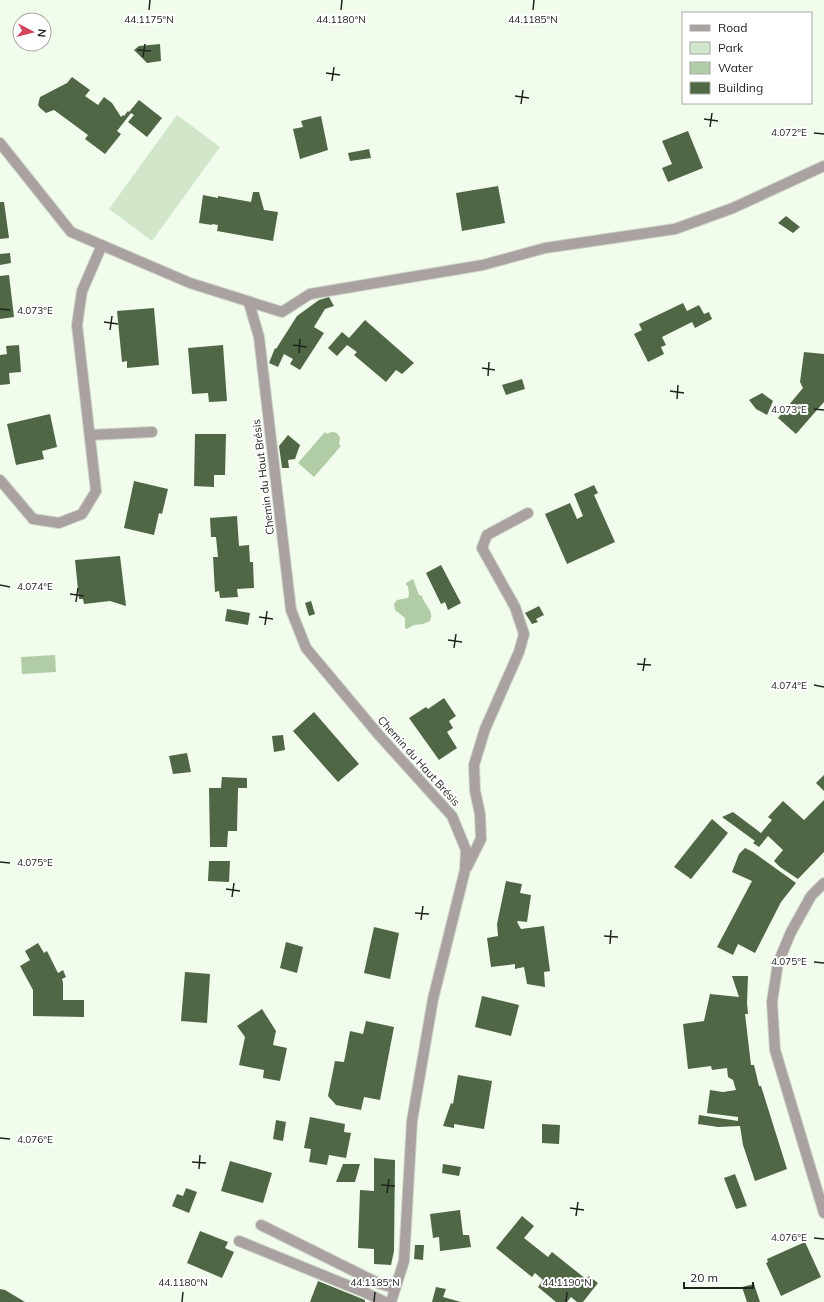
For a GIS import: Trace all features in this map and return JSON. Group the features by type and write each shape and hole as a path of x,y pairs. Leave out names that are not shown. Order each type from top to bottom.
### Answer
{"street":[{"path":"0,143 71,232 190,283 248,303 282,312 310,294 483,265 545,248 675,229 733,208 824,166"},
{"path":"0,480 33,519 58,523 82,514 96,491 77,325 82,291 102,245"},
{"name":"Chemin du Haut Brésis","path":"248,303 259,337 291,610 306,648 378,734 452,816 466,850 465,870 433,999 412,1121 404,1261 391,1302"},
{"path":"90,435 152,432"},
{"path":"465,870 481,839 480,814 475,791 474,765 485,729 519,652 524,634 515,607 482,548 487,535 528,513"},
{"path":"824,883 811,896 791,932 778,963 772,1002 775,1050 824,1213"},
{"path":"261,1225 380,1284 395,1288"},
{"path":"239,1241 385,1302"}],"green space":[{"path":"177,115 220,147 152,241 109,209"}],"water":[{"path":"325,432 327,434 333,432 338,434 340,438 339,444 341,446 314,477 298,463"},
{"path":"413,579 419,595 422,596 430,611 431,617 430,621 423,624 414,625 407,629 405,628 405,618 395,610 394,604 397,600 408,598 408,586 406,583"},
{"path":"55,655 56,672 22,674 21,657"}],"building":[{"path":"160,44 161,61 147,63 134,50 139,46"},
{"path":"72,77 90,90 85,96 98,105 104,97 112,103 121,117 128,111 129,112 139,100 162,118 147,137 128,122 134,115 131,113 117,131 121,134 105,154 85,139 88,135 54,110 46,113 38,105 40,97 67,83"},
{"path":"321,116 328,150 300,159 293,129 303,127 301,121"},
{"path":"688,131 703,168 668,182 662,168 672,164 662,141"},
{"path":"369,149 371,158 350,161 348,153"},
{"path":"498,186 505,223 462,231 456,193"},
{"path":"253,192 259,192 264,210 278,212 273,241 217,231 218,225 199,223 203,195 251,202"},
{"path":"0,202 4,202 9,238 0,239"},
{"path":"786,216 800,227 793,233 778,223"},
{"path":"10,253 11,263 0,265 0,254"},
{"path":"9,275 14,317 0,319 0,276"},
{"path":"329,297 334,306 325,309 314,327 324,333 300,370 290,364 293,359 284,354 278,367 269,363 275,348 276,349 297,316 319,300"},
{"path":"683,303 687,311 699,305 704,314 709,312 712,319 695,328 692,322 662,337 666,345 661,347 664,354 648,362 634,334 642,330 639,324"},
{"path":"154,308 159,365 127,368 127,361 122,362 117,311"},
{"path":"365,320 414,363 402,374 396,370 386,382 354,355 357,352 347,345 337,356 328,348 342,332 349,338"},
{"path":"19,345 21,372 9,373 10,384 0,385 0,355 7,354 6,346"},
{"path":"223,345 227,401 209,402 208,393 192,394 188,348"},
{"path":"804,352 824,354 824,402 796,434 778,418 803,388 800,382"},
{"path":"522,379 525,389 506,395 502,385"},
{"path":"762,393 773,401 767,415 756,409 749,400"},
{"path":"50,414 57,447 42,451 44,459 16,465 7,424"},
{"path":"195,434 226,434 225,475 214,475 214,487 194,486"},
{"path":"288,435 300,445 295,459 288,460 289,468 282,468 279,446"},
{"path":"134,481 168,489 162,514 159,513 154,535 124,528"},
{"path":"594,485 598,493 594,495 615,542 567,564 545,514 570,503 577,519 583,516 574,494"},
{"path":"237,516 239,546 249,545 250,562 253,562 254,588 237,589 238,597 220,598 219,591 215,592 213,557 218,557 216,537 211,537 210,518"},
{"path":"120,556 126,606 110,601 84,604 83,599 79,599 75,560"},
{"path":"441,565 461,603 448,610 445,602 441,604 426,573"},
{"path":"311,601 315,614 309,616 305,603"},
{"path":"539,606 544,615 536,619 538,622 532,624 525,613"},
{"path":"227,609 250,613 248,625 225,621"},
{"path":"444,698 456,716 449,721 453,728 447,732 457,748 439,760 409,718 426,707 428,709"},
{"path":"314,712 359,764 338,782 293,731"},
{"path":"283,735 285,750 274,752 272,736"},
{"path":"187,753 191,772 173,774 169,756"},
{"path":"824,775 824,791 816,783"},
{"path":"222,777 247,778 247,788 238,788 237,831 228,831 227,847 210,847 209,788 221,788"},
{"path":"824,800 824,852 798,879 774,861 783,850 768,836 759,847 753,843 755,841 722,817 733,812 761,833 772,820 768,817 783,801 804,820"},
{"path":"712,819 728,833 691,879 674,867"},
{"path":"745,848 753,852 796,883 781,902 755,953 738,944 733,955 717,947 752,881 732,872 739,854"},
{"path":"209,861 230,861 229,882 208,881"},
{"path":"506,881 522,884 520,893 531,895 527,922 517,922 521,929 544,926 550,971 544,972 545,987 527,984 524,967 515,969 515,964 491,967 487,938 498,936 497,924"},
{"path":"374,927 399,933 390,979 364,973"},
{"path":"286,942 303,947 297,973 280,968"},
{"path":"38,943 44,953 47,951 58,973 63,970 66,977 62,979 63,1000 84,1000 84,1017 33,1016 33,990 20,966 30,960 25,951"},
{"path":"185,972 210,974 207,1023 181,1021"},
{"path":"732,976 748,976 748,1014 745,1014 751,1065 754,1065 759,1086 761,1086 787,1169 755,1181 743,1145 740,1126 718,1127 698,1124 699,1115 738,1121 738,1117 707,1113 710,1090 723,1092 736,1090 733,1080 728,1077 727,1068 712,1070 711,1066 688,1069 683,1024 704,1021 710,994 739,997"},
{"path":"482,996 519,1005 511,1036 475,1027"},
{"path":"262,1009 276,1031 273,1045 287,1048 280,1081 263,1078 264,1070 239,1065 245,1037 237,1026"},
{"path":"366,1021 394,1027 380,1100 364,1097 361,1110 336,1105 328,1096 335,1061 344,1062 350,1031 363,1034"},
{"path":"458,1075 492,1081 484,1129 454,1124 454,1128 443,1126 451,1103 453,1104"},
{"path":"310,1117 345,1124 344,1132 351,1133 346,1158 329,1155 327,1165 309,1162 311,1149 304,1148"},
{"path":"276,1120 286,1122 283,1141 273,1139"},
{"path":"542,1124 560,1125 559,1144 542,1143"},
{"path":"374,1158 395,1160 394,1251 391,1265 374,1264 374,1249 358,1248 360,1190 374,1191"},
{"path":"230,1161 272,1173 263,1203 221,1191"},
{"path":"343,1164 360,1164 355,1182 336,1182"},
{"path":"443,1164 461,1167 459,1176 442,1173"},
{"path":"735,1174 747,1206 736,1209 724,1178"},
{"path":"186,1188 197,1192 189,1213 172,1206 177,1194 183,1196"},
{"path":"460,1210 463,1235 469,1235 471,1247 440,1251 439,1237 433,1238 430,1214"},
{"path":"522,1216 534,1226 524,1238 548,1257 552,1252 586,1279 589,1276 598,1283 583,1302 577,1302 571,1297 567,1302 556,1302 538,1287 543,1280 535,1273 532,1277 496,1248"},
{"path":"200,1231 228,1242 225,1248 234,1252 222,1278 187,1263"},
{"path":"805,1242 821,1277 781,1296 766,1263 768,1262 767,1259"},
{"path":"415,1245 424,1245 423,1260 414,1259"},
{"path":"318,1281 365,1300 365,1302 310,1302"},
{"path":"754,1284 760,1302 747,1302 742,1287"},
{"path":"436,1287 446,1289 443,1297 461,1302 432,1302"},
{"path":"0,1289 5,1290 25,1302 0,1302"}]}
